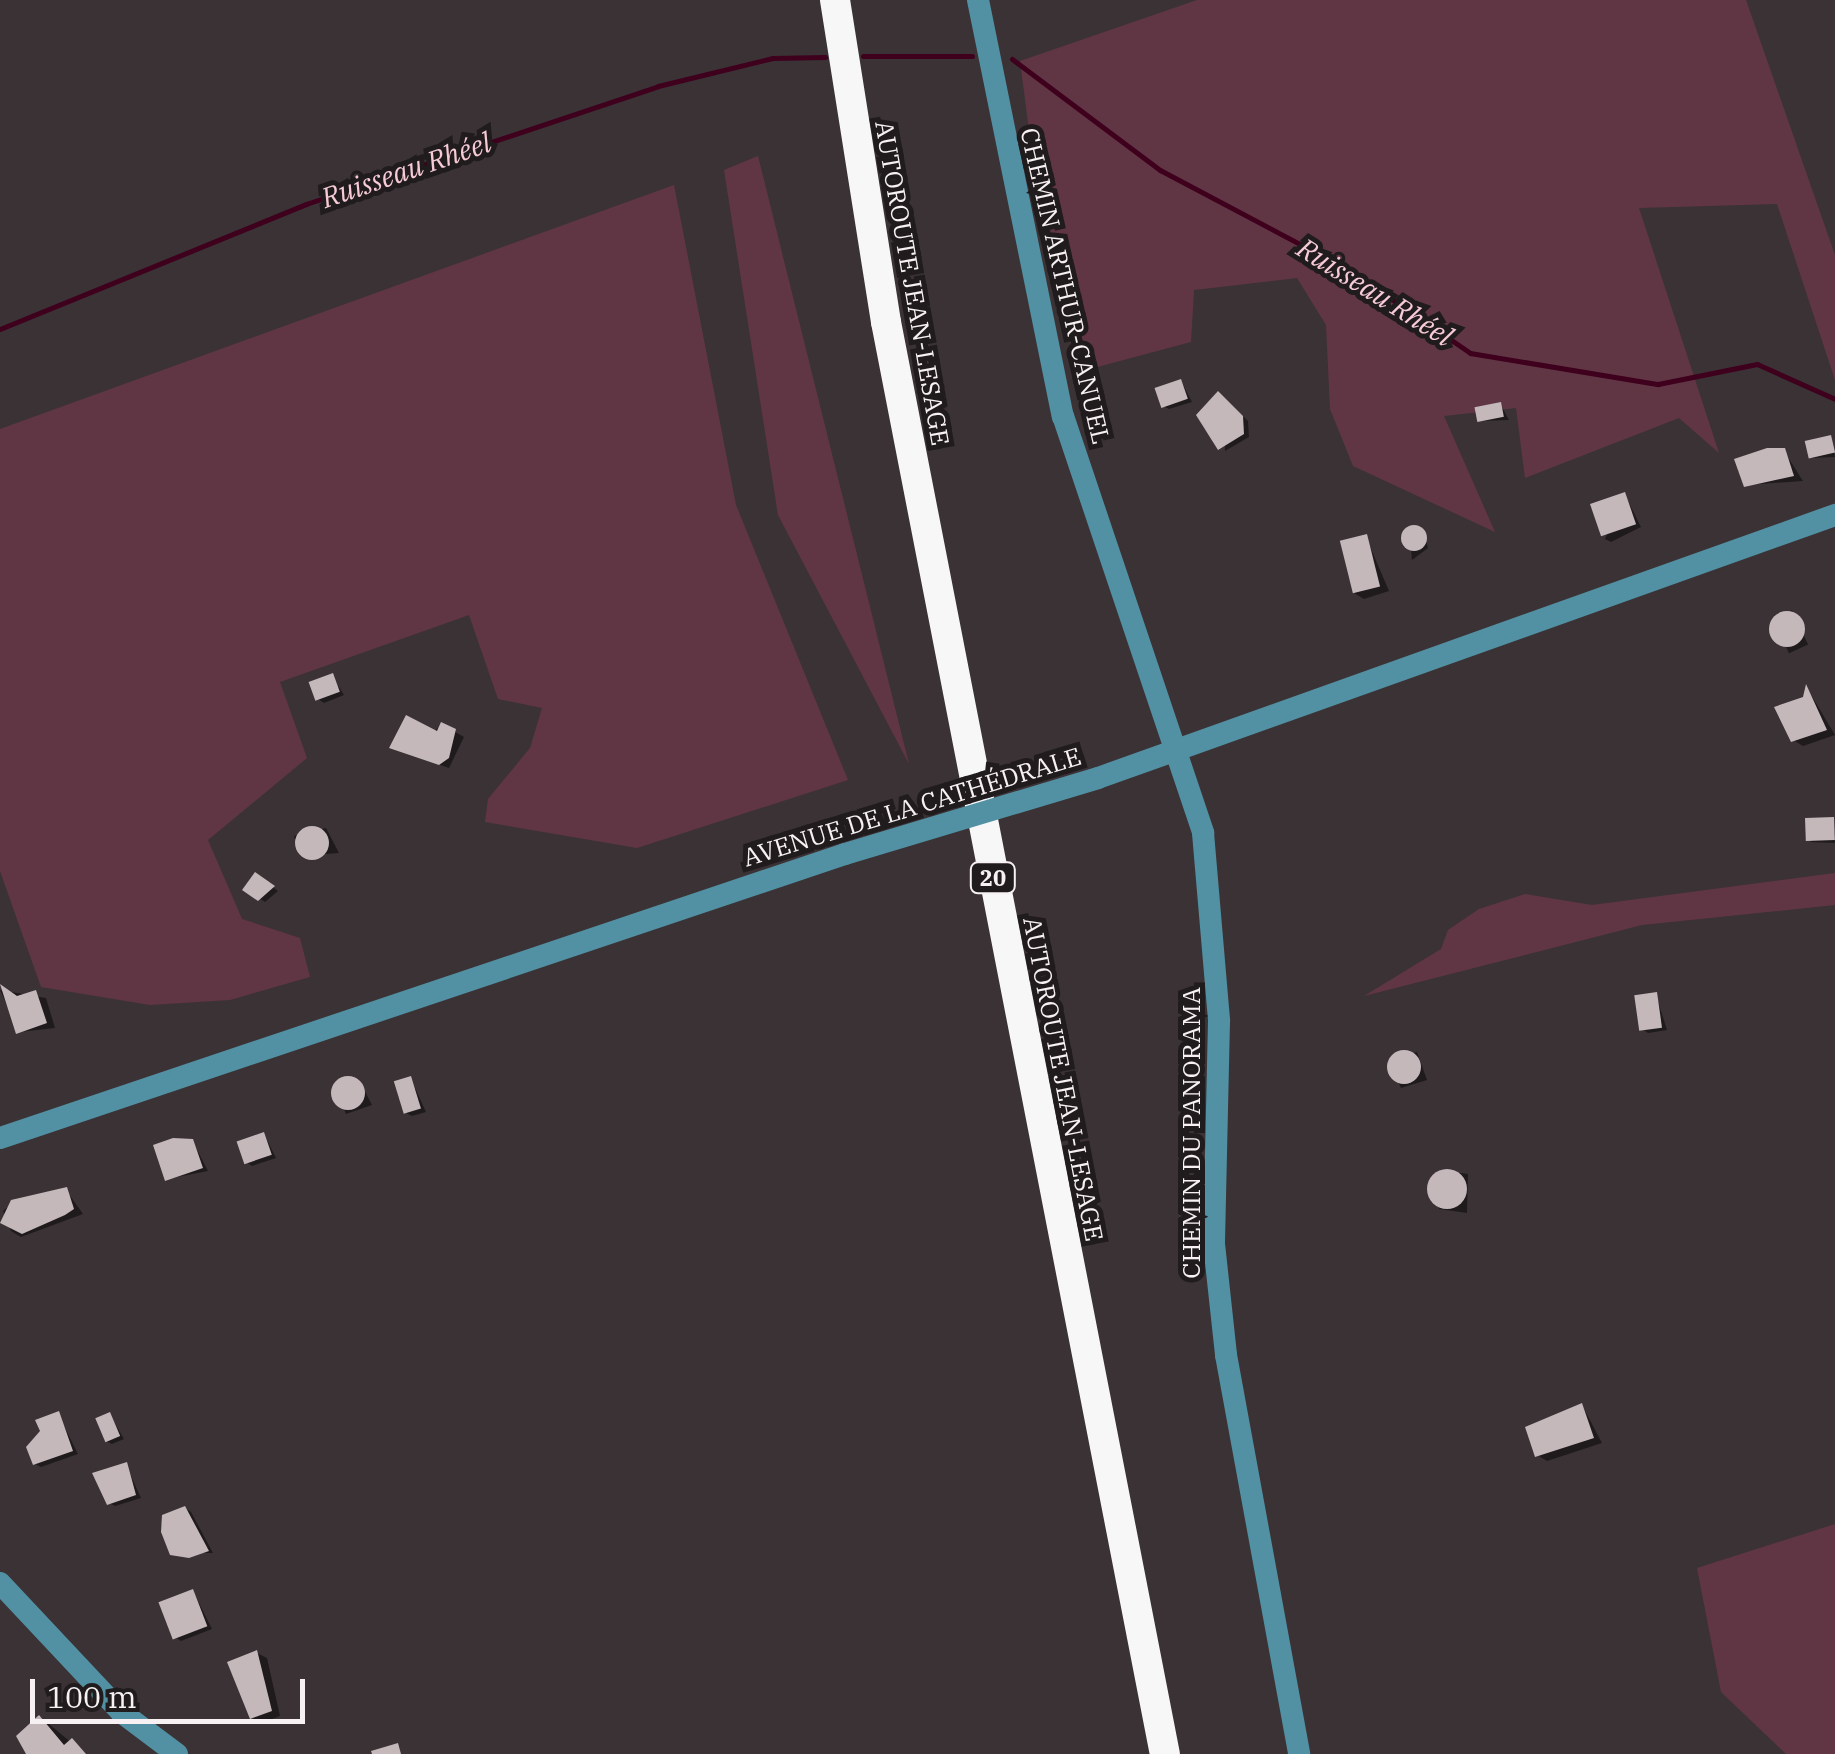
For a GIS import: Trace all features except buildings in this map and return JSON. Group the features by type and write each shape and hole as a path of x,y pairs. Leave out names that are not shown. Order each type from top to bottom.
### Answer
{"highway":[{"name":"AUTOROUTE JEAN-LESAGE","path":"835,0 890,341 1165,1754"}],"street":[{"name":"CHEMIN ARTHUR-CANUEL","path":"978,0 1063,416 1177,748"},
{"name":"AVENUE DE LA CATHÉDRALE","path":"0,1138 845,854 1098,778 1835,514"},
{"name":"CHEMIN DU PANORAMA","path":"1177,748 1203,833 1215,918 1214,1244 1226,1355 1300,1754"},
{"path":"0,1583 121,1712 177,1754"}],"shaded area":[{"path":"1197,0 1746,0 1835,255 1835,380 1777,204 1639,208 1719,453 1679,418 1525,478 1516,408 1444,416 1495,532 1353,466 1330,409 1326,325 1297,278 1194,290 1191,342 1086,370 1033,161 1020,61"},
{"path":"758,156 909,764 778,515 724,170"},
{"path":"674,185 736,505 848,780 637,848 485,822 488,799 530,748 542,708 498,699 469,615 280,682 307,758 208,840 242,919 300,938 310,977 230,1000 150,1005 41,987 0,871 0,429"},
{"path":"1835,873 1835,905 1642,925 1364,996 1441,949 1448,930 1479,909 1525,894 1592,905"},
{"path":"1835,1524 1835,1754 1786,1754 1721,1692 1697,1568"}],"waterway":[{"name":"Ruisseau Rhéel","path":"863,56 972,56"},
{"name":"Ruisseau Rhéel","path":"0,329 306,204 658,86 773,58 825,57"},
{"name":"Ruisseau Rhéel","path":"1012,59 1160,170 1349,270 1470,353 1658,384 1757,364 1835,399"}]}
